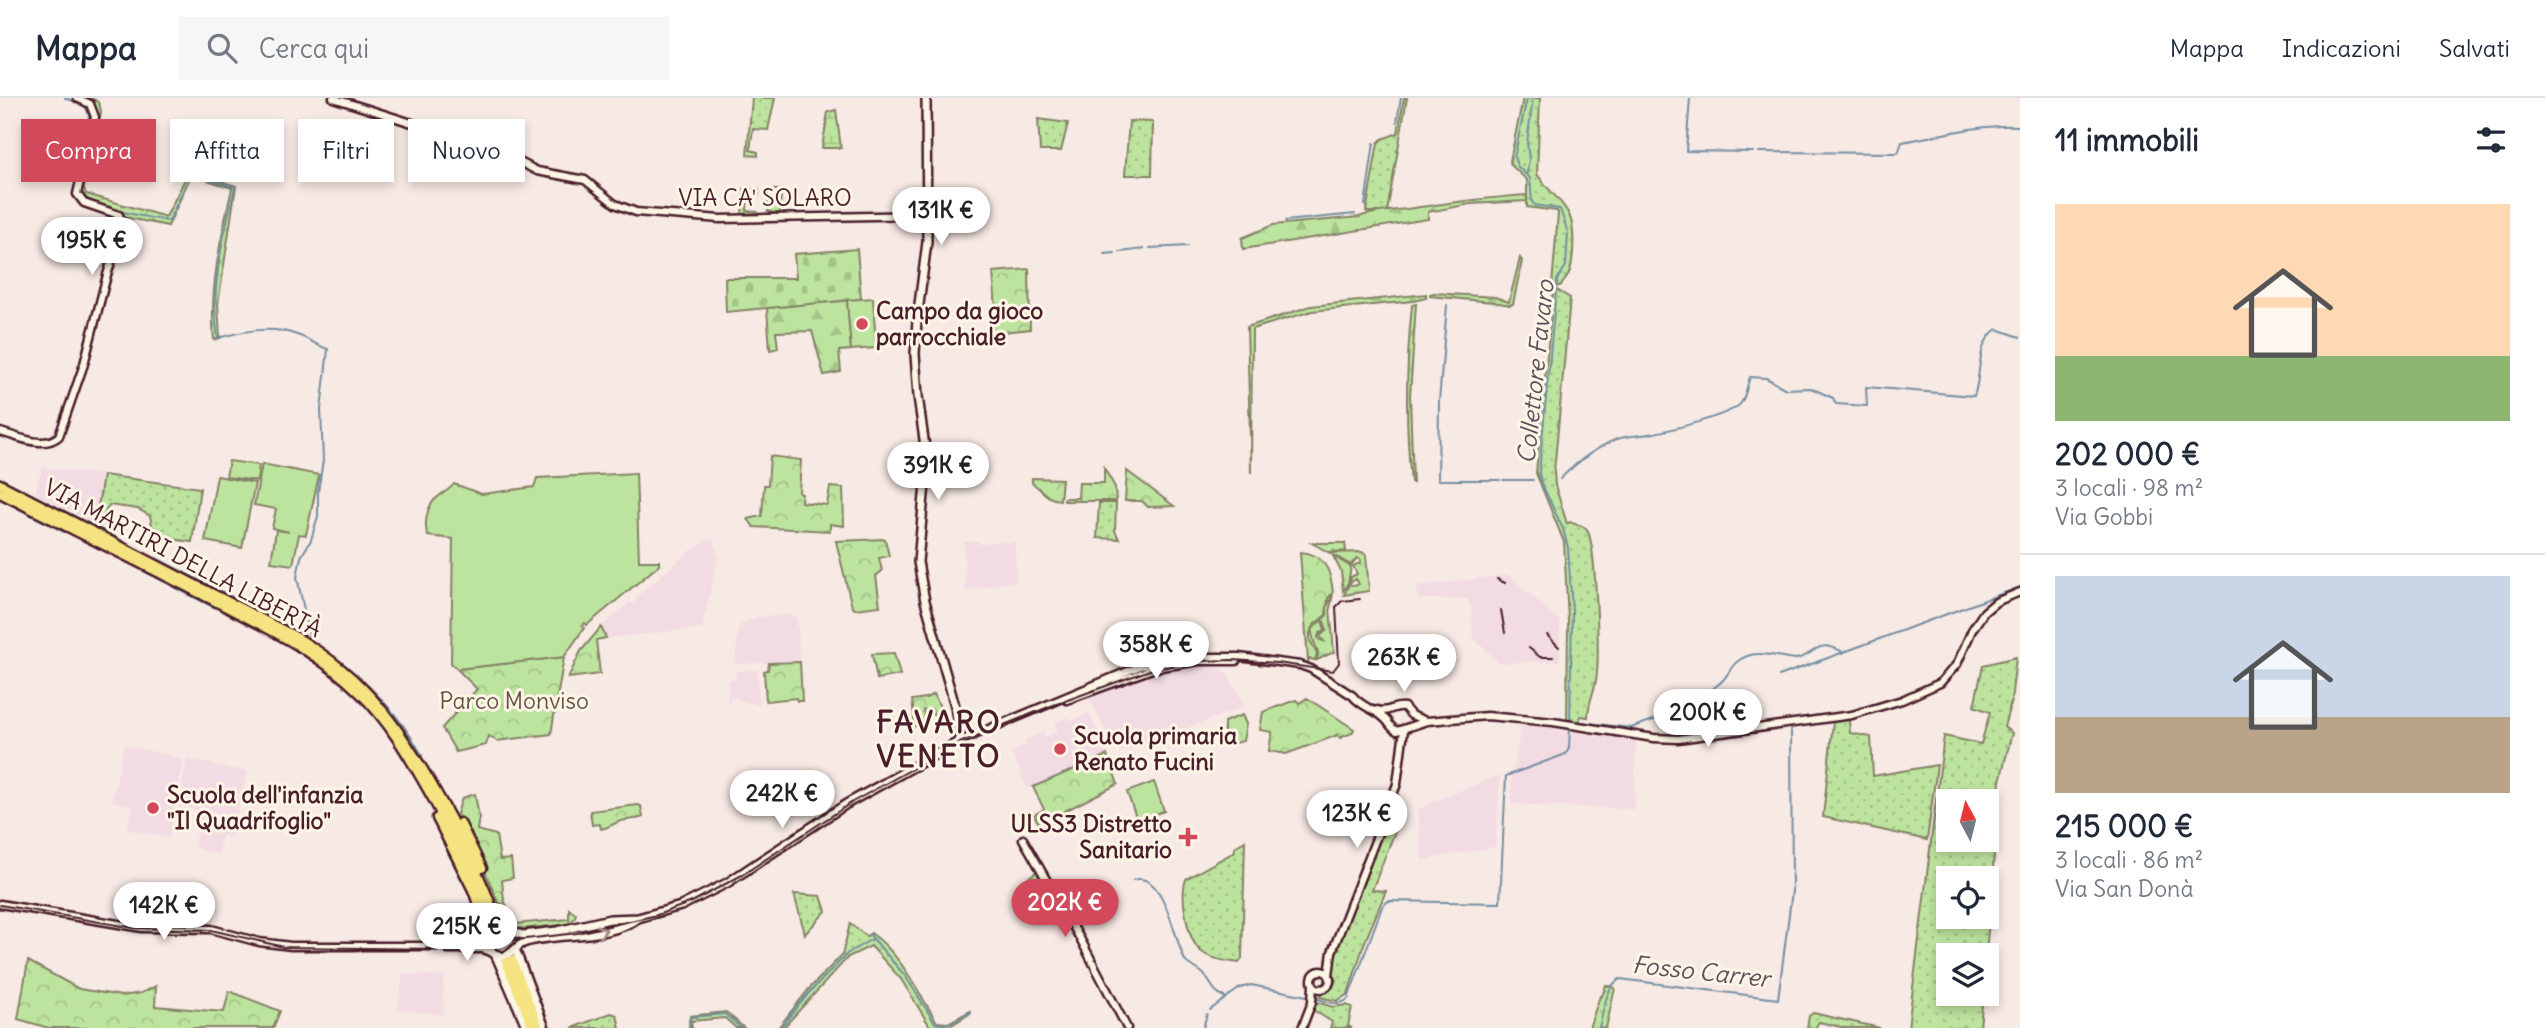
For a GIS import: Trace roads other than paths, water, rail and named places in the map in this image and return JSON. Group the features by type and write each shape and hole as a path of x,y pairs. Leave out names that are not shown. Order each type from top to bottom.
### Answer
{"main road":[{"path":"489,936 497,929 523,934 546,932 615,918 638,918 681,906 719,887 848,803 961,741 955,726 955,706 918,568 927,461 917,389 915,342 924,276 927,215 926,98"},
{"name":"VIA MARTIRI DELLA LIBERTÀ","path":"0,484 315,648 351,677 386,711 424,770 468,850 494,921 410,758 370,703 328,665 312,653 101,542 0,493"},
{"path":"946,748 955,726"},
{"path":"410,758 415,774 473,890 489,936 488,946 527,1028"},
{"path":"424,770 437,786 469,841 510,931 516,938 515,948 545,1028"},
{"path":"494,954 505,956 528,942 591,934 630,923 638,918"},
{"path":"533,1028 509,961 539,1028"}],"street":[{"path":"0,432 43,443 51,442 59,436 84,364 123,225 119,215 84,203 76,194 95,117 90,104 77,98"},
{"name":"VIA CA' SOLARO","path":"333,98 497,150 541,173 584,180 615,204 636,212 720,219 927,215"},
{"path":"1394,730 1406,729 1427,721 1479,716 1678,739 1870,710 1920,693 1940,683 1957,664 1972,630 1984,612 1996,602 2020,592"},
{"path":"961,741 1142,665 1189,657 1246,658 1308,668 1375,709 1389,711 1399,706 1408,710 1411,715 1427,721"},
{"path":"1227,661 1246,658"},
{"path":"1052,704 1155,668 1199,661 1275,661"},
{"path":"1086,694 1102,681"},
{"path":"1068,696 1082,692 1086,694"},
{"path":"1353,696 1387,722 1394,730 1401,750"},
{"path":"1387,722 1389,711"},
{"path":"1302,1028 1312,1002 1312,976 1319,971 1332,952 1397,785 1401,750 1411,715"},
{"path":"1023,839 1127,1028"},
{"path":"0,904 142,928 211,929 276,945 450,946 489,936"},
{"path":"371,947 483,949 494,954"},
{"path":"1312,1002 1331,981 1329,975 1332,952"},
{"path":"1319,971 1329,975"},
{"path":"1313,985 1324,989"}],"waterway":[{"path":"65,98 86,108 89,119"},
{"path":"1397,122 1401,98"},
{"name":"Collettore Favaro","path":"1527,98 1514,158 1518,167 1530,178 1532,202 1535,205 1560,209 1568,233 1566,266 1557,280 1539,473 1563,529 1568,548 1572,612 1570,721"},
{"path":"1527,173 1527,143 1533,98"},
{"path":"1690,98 1686,151 1753,152"},
{"path":"1759,152 1898,153 1902,142 1975,128 2020,126"},
{"path":"1365,205 1374,143"},
{"path":"80,190 85,197 106,207 169,221 191,173 235,187 222,243 217,281 215,300 218,338 248,331 277,330 301,336 328,349 321,410 323,460 318,492 318,516 311,540 301,557 297,577 308,638"},
{"path":"1285,221 1355,214"},
{"path":"1150,248 1188,246"},
{"path":"1120,252 1144,249"},
{"path":"1104,254 1115,253"},
{"path":"1447,305 1439,402 1438,480 1500,480"},
{"path":"1560,479 1587,456 1617,439 1683,426 1735,408 1743,400 1750,377 1766,378 1786,389 1811,388 1833,398 1836,404 1867,406 1866,387 1974,396 1982,351 1990,335 1997,329 2020,337"},
{"path":"0,478 119,539"},
{"path":"1503,480 1533,480"},
{"path":"0,499 64,532"},
{"path":"84,540 213,607"},
{"path":"156,558 269,616 339,660 370,687 398,718 422,755"},
{"path":"1779,676 2020,587"},
{"path":"1702,702 1734,665 1745,657 1767,654 1797,659 1827,646 1841,651"},
{"path":"1580,722 1631,728 1717,697"},
{"name":"Collettore Favaro","path":"1318,999 1337,1003 1348,999 1382,907 1388,901 1500,903 1506,776 1566,754 1569,748 1570,726"},
{"name":"Fosso Carrer","path":"1599,1028 1608,993 1620,979 1778,999 1792,891 1791,732"},
{"path":"440,836 462,881"},
{"path":"1133,880 1144,880 1154,886 1168,911 1186,962 1204,974 1221,995 1226,998 1240,988 1251,985 1307,996"},
{"path":"870,935 906,977 935,1023 949,1023 971,1012"},
{"path":"780,1028 848,953 872,939"},
{"path":"1210,1010 1225,999"},
{"path":"690,1028 689,1020 692,1017 725,1014 741,1028"},
{"path":"1203,1028 1207,1014"}],"tunnel":[{"path":"497,920 512,960"},
{"path":"492,924 506,961"}],"tram line":[{"path":"1497,579 1505,583"},
{"path":"0,905 135,928 211,930 284,947 441,949 577,933 657,915 692,902 742,875 854,801 957,744 1150,670 1199,661 1233,660 1333,671 1339,663 1336,607 1342,601 1360,599"},
{"path":"1501,610 1505,633"},
{"path":"1547,635 1559,647"},
{"path":"1529,648 1540,657 1553,657"}],"place":[{"name":"Campo da gioco parrocchiale","path":"862,324"},
{"name":"Scuola primaria Renato Fucini","path":"1060,749"},
{"name":"Scuola dell'infanzia \"Il Quadrifoglio\"","path":"153,808"},
{"name":"ULSS3 Distretto Sanitario","path":"1188,837"}],"district":[{"name":"FAVARO VENETO","path":"939,740"}],"park label":[{"name":"Parco Monviso","path":"514,701"}]}
